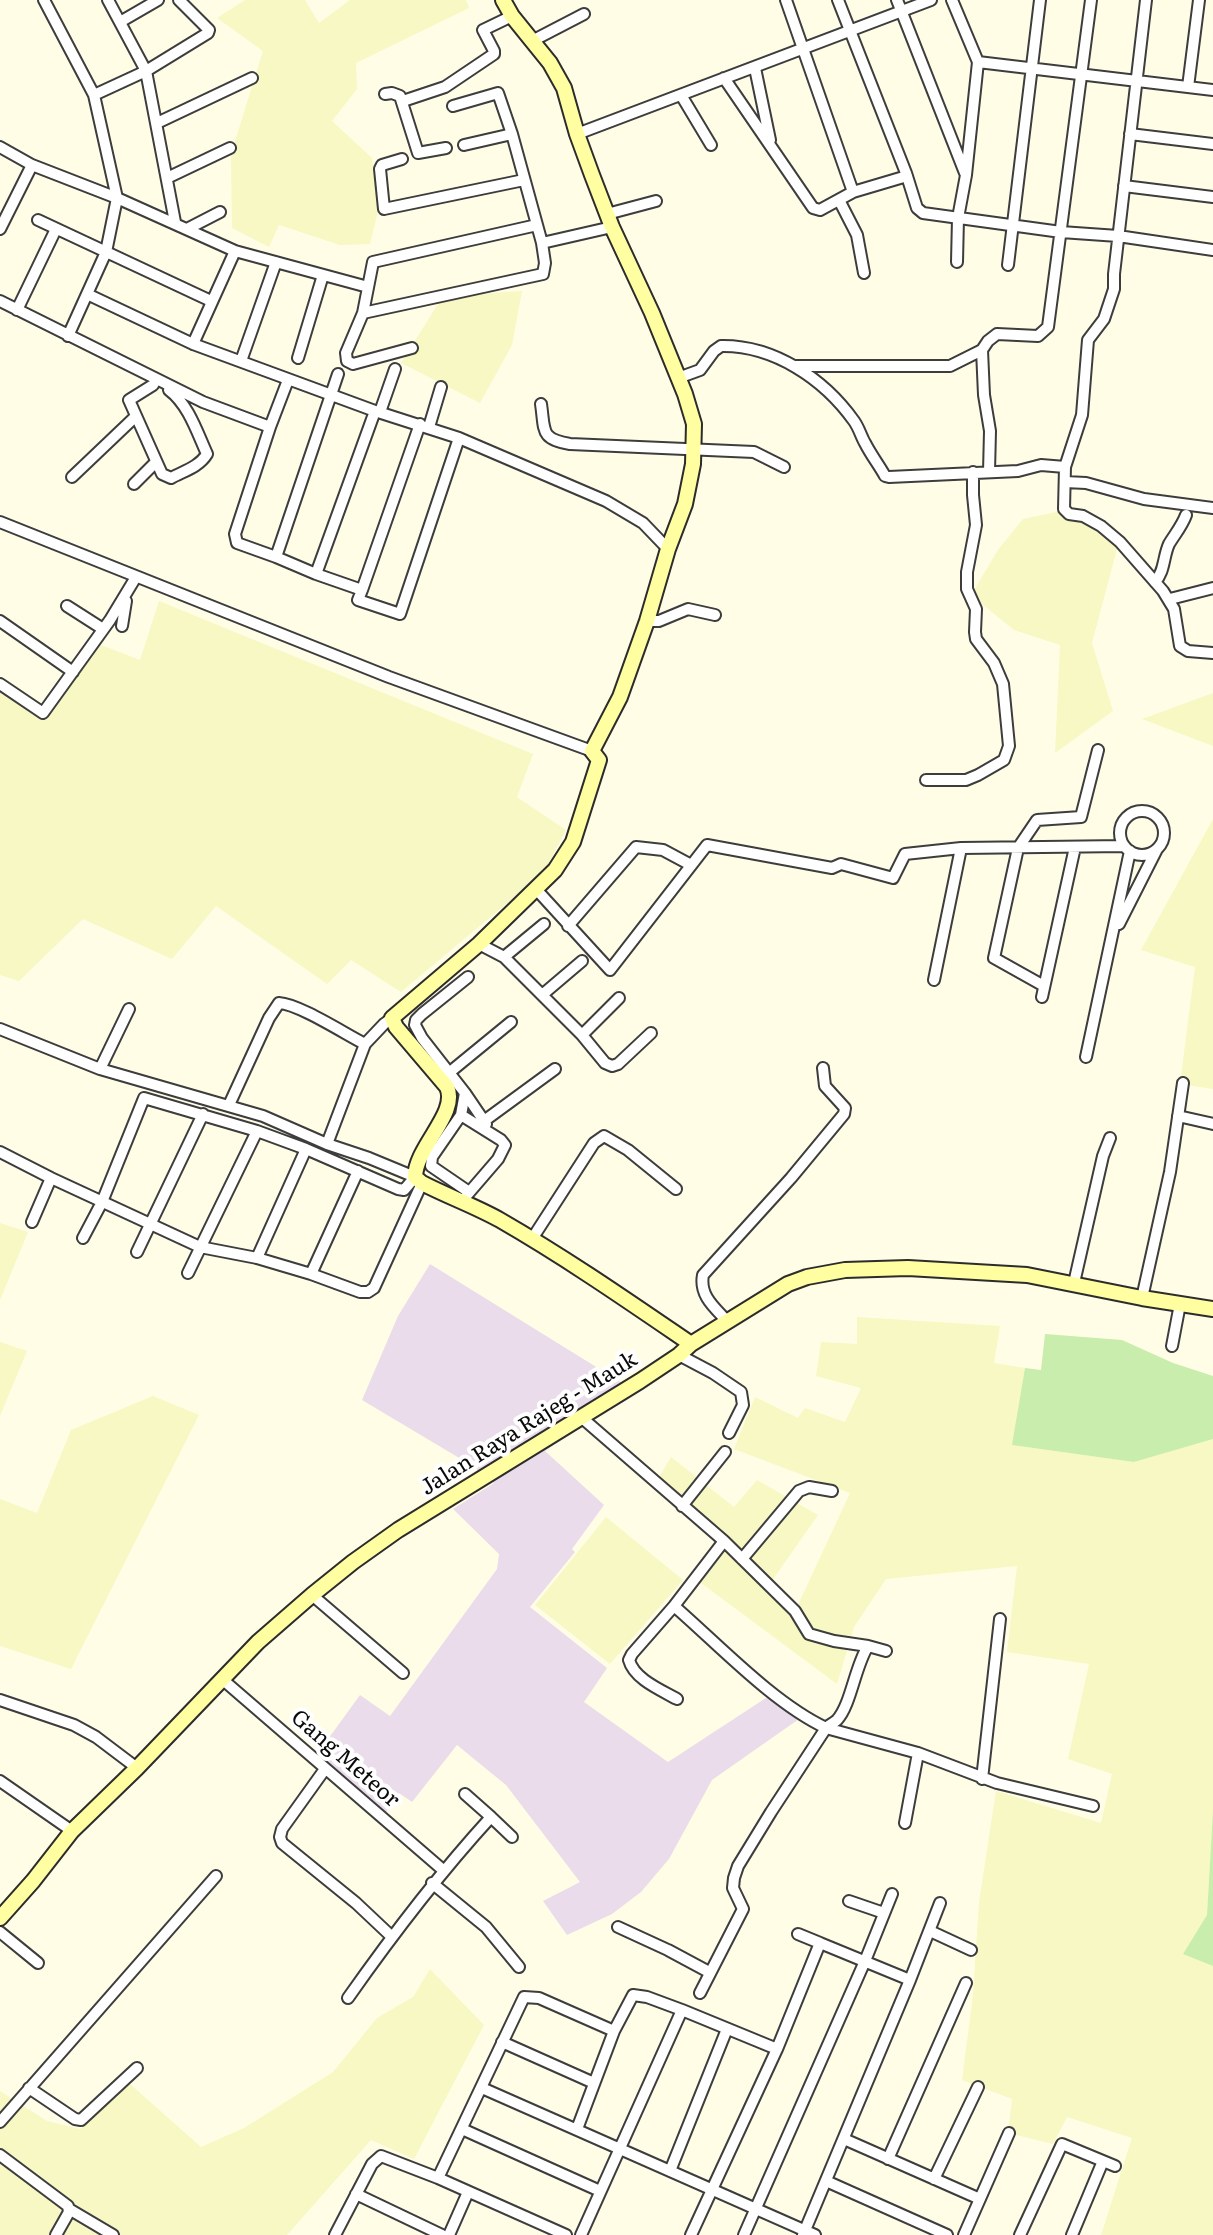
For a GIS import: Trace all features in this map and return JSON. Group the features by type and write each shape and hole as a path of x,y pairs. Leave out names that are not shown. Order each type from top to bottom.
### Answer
{"street":[{"path":"44,0 94,95 117,198 106,252 68,336"},
{"path":"108,0 146,71 175,222"},
{"path":"120,22 158,0"},
{"path":"94,95 146,71 208,33 209,30 179,0"},
{"path":"327,1144 365,1044 384,1024 479,944 565,857 595,778 595,756 647,621 690,487 695,449 694,424 678,378 643,291 610,221 577,134 564,88 550,63 503,0"},
{"path":"786,0 853,192"},
{"path":"838,0 917,208 930,216 1118,236 1213,250"},
{"path":"897,0 966,175"},
{"path":"577,134 931,0"},
{"path":"952,0 978,62 966,175 958,218 957,262"},
{"path":"1008,265 1040,0"},
{"path":"796,366 950,366 982,350 997,334 1038,336 1048,327 1091,0"},
{"path":"1146,0 1114,289 1104,319 1088,340 1082,415 1065,467 1064,509 1069,514 1083,516 1101,526 1120,542 1170,599 1180,646 1188,651 1213,653"},
{"path":"1188,87 1199,0"},
{"path":"532,41 584,14"},
{"path":"403,101 445,87 494,54 483,30 512,16"},
{"path":"978,62 1213,90"},
{"path":"755,68 771,144"},
{"path":"157,123 252,78"},
{"path":"724,78 813,208 820,210 853,192 907,176"},
{"path":"363,313 543,274 542,243 498,93 453,106"},
{"path":"385,94 397,94 403,101 418,153 446,148"},
{"path":"681,95 711,145"},
{"path":"464,145 512,134"},
{"path":"1130,134 1213,144"},
{"path":"0,147 32,165 175,222 235,251 368,287"},
{"path":"167,178 230,148"},
{"path":"402,159 382,165 380,169 384,209 524,180"},
{"path":"0,229 32,165"},
{"path":"1124,186 1213,197"},
{"path":"839,200 857,235 864,273"},
{"path":"542,243 610,221 656,201"},
{"path":"187,229 220,212"},
{"path":"38,220 211,301"},
{"path":"412,348 353,364 347,361 346,353 363,313 373,262 537,225"},
{"path":"17,310 56,229"},
{"path":"193,344 235,251"},
{"path":"241,361 276,262"},
{"path":"298,358 323,275"},
{"path":"87,294 193,344 377,412 459,438 614,505 643,523 668,549"},
{"path":"0,301 167,388 176,394 207,454 191,469 171,478 164,477 129,400 155,382"},
{"path":"678,378 700,370 721,346 760,352 796,366 847,411 885,476 893,478 1018,471 1041,465 1065,467"},
{"path":"982,350 984,395 990,431 989,472"},
{"path":"316,574 395,369"},
{"path":"276,557 338,374"},
{"path":"288,380 235,538 237,543 362,590"},
{"path":"155,382 270,427"},
{"path":"441,387 358,600 400,614 459,438"},
{"path":"541,404 545,432 549,439 558,442 754,452 784,467"},
{"path":"72,477 135,417"},
{"path":"134,484 156,462"},
{"path":"926,780 966,780 1004,760 1009,746 1003,684 994,663 976,639 976,609 967,589 976,525 973,472"},
{"path":"1065,482 1086,483 1144,499 1213,508"},
{"path":"1155,582 1161,575 1169,544 1186,515"},
{"path":"0,522 595,756"},
{"path":"0,684 43,713 127,595 136,577"},
{"path":"1170,599 1213,588"},
{"path":"122,626 127,595"},
{"path":"67,606 103,629"},
{"path":"647,621 659,621 688,609 715,615"},
{"path":"0,621 73,672"},
{"path":"1075,847 1043,992 994,958 1018,848 1037,820 1081,817 1098,750"},
{"path":"1086,1057 1127,849 1121,834 1124,822 1133,814 1145,811 1156,816 1163,826 1164,838 1112,936"},
{"path":"535,888 610,970 707,845 832,868 841,864 893,878 905,854 961,848 1075,847 1127,849 1147,855 1157,849"},
{"path":"568,926 636,847 663,850 691,865"},
{"path":"934,980 961,848"},
{"path":"504,957 544,924"},
{"path":"479,944 504,957 582,1035 605,1063 612,1066 618,1064 651,1033"},
{"path":"542,995 582,961"},
{"path":"468,977 422,1014 415,1025 490,1133"},
{"path":"582,1035 619,998"},
{"path":"229,1105 279,1003 283,1002 365,1044"},
{"path":"100,1069 129,1009"},
{"path":"1,1155 200,1247 257,1258 360,1292 371,1290 377,1283 418,1180 420,1155 448,1106 450,1094 392,1018"},
{"path":"450,1072 511,1022"},
{"path":"0,1029 100,1069 263,1116 466,1197"},
{"path":"728,1322 707,1300 701,1284 703,1275 844,1114 845,1108 825,1086 823,1068"},
{"path":"484,1121 555,1069"},
{"path":"1142,1298 1165,1197 1183,1083"},
{"path":"465,1093 461,1115 432,1157 431,1166 466,1197 593,1276 741,1392 743,1405 729,1433"},
{"path":"83,1238 102,1202 144,1098 257,1131 404,1190 418,1180"},
{"path":"137,1252 203,1114"},
{"path":"461,1115 504,1142 505,1147 466,1197"},
{"path":"1178,1116 1213,1124"},
{"path":"188,1273 257,1131"},
{"path":"532,1239 594,1143 604,1136 628,1150 676,1189"},
{"path":"1074,1283 1103,1156 1110,1138"},
{"path":"257,1258 306,1149"},
{"path":"311,1274 358,1171"},
{"path":"32,1222 51,1178"},
{"name":"Jalan Raya Rajeg - Mauk","path":"0,1918 72,1831 258,1642 312,1595 380,1542 640,1381 788,1284 845,1270 908,1268 1027,1275 1213,1309"},
{"path":"1172,1346 1180,1304"},
{"path":"581,1417 724,1541 795,1611 809,1634 886,1651"},
{"path":"682,1506 725,1452"},
{"path":"742,1559 799,1491 809,1487 832,1491"},
{"path":"677,1699 643,1678 632,1668 629,1660 724,1541"},
{"path":"312,1595 403,1673"},
{"path":"674,1606 769,1691 826,1728 918,1753 982,1779 1093,1806"},
{"path":"982,1779 1000,1619"},
{"path":"700,1993 743,1909 733,1888 738,1866 826,1728 839,1718 859,1659 868,1646"},
{"name":"Gang Meteor","path":"222,1679 443,1870"},
{"path":"0,1700 74,1725 96,1737 137,1768"},
{"path":"905,1823 918,1753"},
{"path":"325,1769 282,1829 282,1843 391,1936"},
{"path":"0,1781 72,1831"},
{"path":"465,1794 512,1837"},
{"path":"348,1998 432,1883 491,1817"},
{"path":"0,2122 216,1876"},
{"path":"432,1883 486,1927 519,1967"},
{"path":"744,2235 892,1894"},
{"path":"849,1901 884,1913"},
{"path":"482,2088 756,2208 808,2234 826,2181 940,1903"},
{"path":"618,1927 709,1972"},
{"path":"930,1931 971,1950"},
{"path":"0,1932 38,1963"},
{"path":"798,1934 910,1980"},
{"path":"691,2235 777,2049 820,1943"},
{"path":"888,2159 966,1983"},
{"path":"577,2129 614,2031 633,1995 682,2010 777,2049"},
{"path":"438,2178 522,1999 526,1996 539,1998 614,2031"},
{"path":"581,2235 682,2010"},
{"path":"670,2171 727,2029"},
{"path":"502,2042 594,2083"},
{"path":"29,2088 81,2120 137,2068"},
{"path":"934,2179 978,2087"},
{"path":"462,2129 600,2191"},
{"path":"964,2235 1009,2133"},
{"path":"844,2139 980,2199"},
{"path":"1020,2235 1062,2144 1115,2166"},
{"path":"0,2155 62,2200 69,2209 113,2235"},
{"path":"335,2235 372,2164 381,2156 566,2235"},
{"path":"1072,2235 1103,2161"},
{"path":"826,2181 947,2235"},
{"path":"449,2235 468,2192"},
{"path":"356,2194 442,2235"},
{"path":"56,2235 69,2209"}],"shaded area":[{"path":"430,1264 635,1391 545,1451 604,1505 572,1549 575,1552 530,1607 607,1668 584,1702 668,1762 772,1694 799,1719 712,1780 669,1859 641,1892 612,1914 567,1935 543,1901 580,1882 506,1785 457,1745 412,1802 399,1793 385,1814 315,1757 360,1695 390,1716 497,1569 499,1554 453,1509 494,1483 471,1465 362,1400 398,1316"}],"green space":[{"path":"245,0 305,0 319,23 350,0 466,0 469,8 356,63 357,89 332,121 372,158 378,211 370,244 340,245 279,225 269,247 232,228 231,154 263,51 217,18"},
{"path":"522,291 512,345 480,403 401,363 443,296"},
{"path":"1061,511 1094,525 1118,545 1092,643 1113,711 1055,753 1060,645 1014,630 971,595 998,550 1023,519"},
{"path":"159,601 533,754 517,797 566,830 544,872 401,992 351,960 327,984 216,906 172,959 83,919 19,981 0,975 0,686 46,717 96,643 140,660"},
{"path":"1213,693 1213,746 1142,719"},
{"path":"1213,819 1213,1089 1180,1084 1195,967 1141,950"},
{"path":"0,1223 28,1232 0,1300"},
{"path":"857,1317 1000,1326 994,1363 1025,1368 1013,1445 1134,1462 1213,1439 1213,1810 1207,1915 1183,1954 1213,1966 1213,2235 1101,2235 1132,2138 1067,2117 1053,2144 1008,2133 1012,2099 962,2080 973,1995 979,1902 996,1791 1101,1823 1112,1774 1068,1759 1089,1664 1007,1652 1017,1566 886,1579 854,1627 837,1684 701,1583 728,1547 654,1486 671,1457 734,1507 757,1480 818,1515 769,1585 797,1607 850,1493 734,1449 755,1397 798,1418 805,1408 845,1422 861,1388 816,1376 821,1342 857,1344"},
{"path":"1045,1334 1122,1340 1173,1363 1213,1376 1213,1439 1134,1462 1012,1445 1025,1368 1041,1370"},
{"path":"0,1342 27,1351 0,1416"},
{"path":"153,1396 199,1415 71,1669 0,1646 0,1499 37,1513 71,1430"},
{"path":"606,1517 683,1580 610,1664 535,1605"},
{"path":"1213,1810 1213,1966 1183,1954 1207,1915"},
{"path":"430,1969 484,2025 414,2159 371,2140 287,2235 0,2235 0,2091 47,2121 80,2129 130,2084 201,2147 244,2128 333,2072 377,2018 413,1997"}]}
